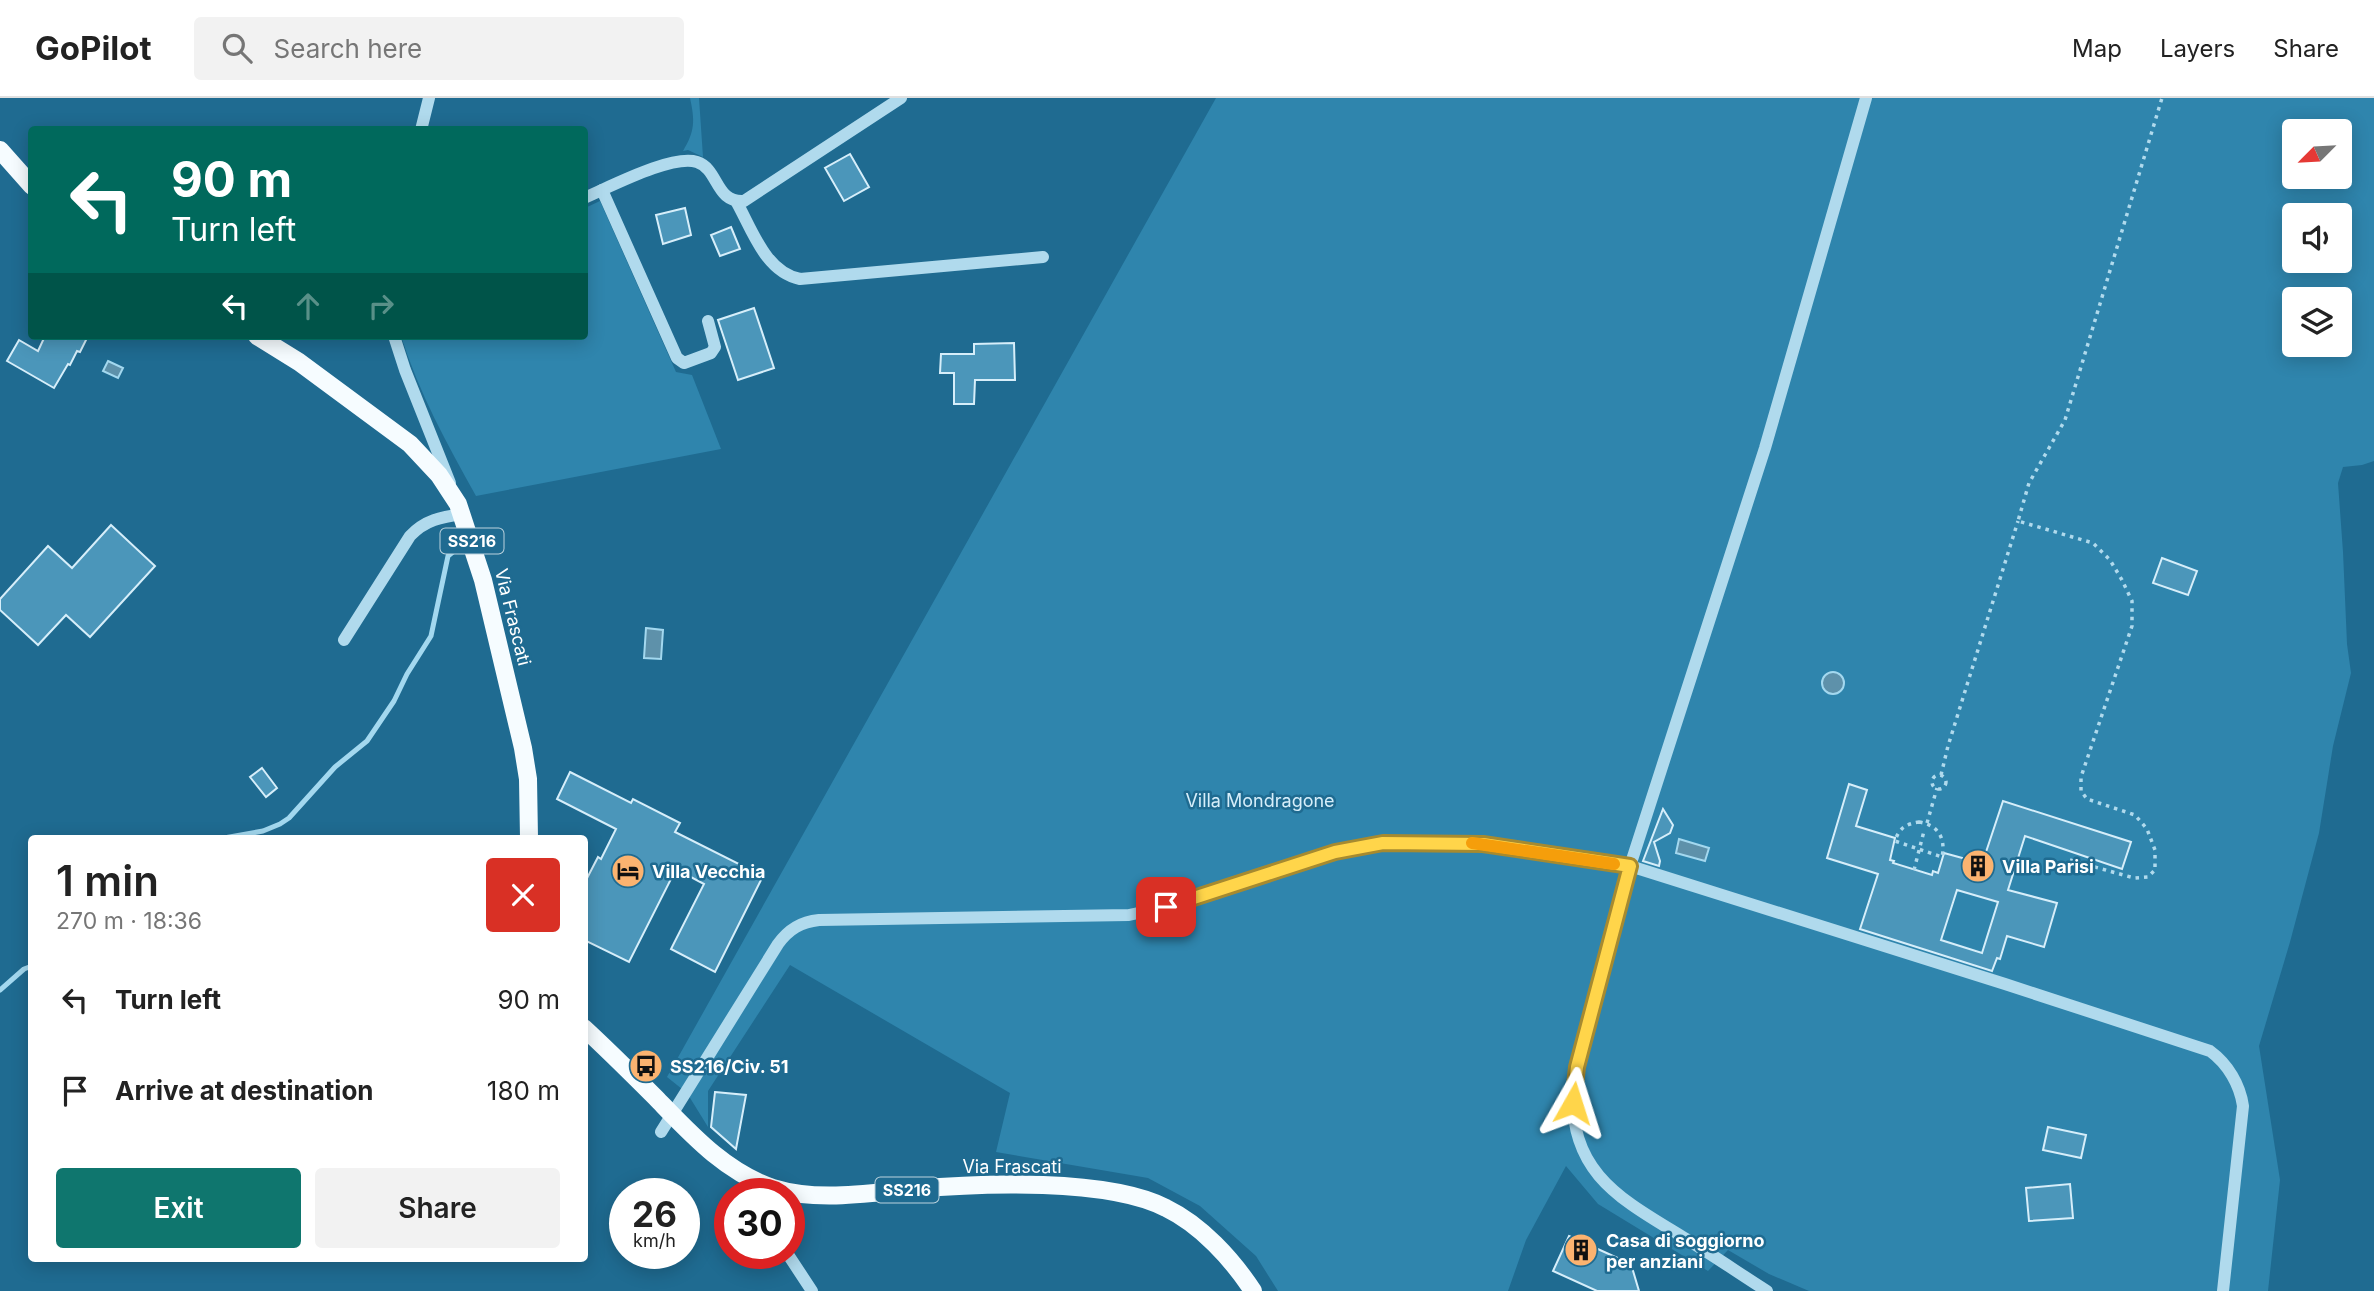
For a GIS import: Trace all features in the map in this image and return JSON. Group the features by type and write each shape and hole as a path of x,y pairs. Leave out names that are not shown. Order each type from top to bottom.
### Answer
{"main road":[{"path":"0,150 28,182"},
{"name":"Via Frascati","path":"263,340 299,362 410,444 439,475 463,514 483,580 523,748 528,779 529,835"},
{"name":"Via Frascati","path":"588,1032 712,1152 745,1176 778,1189 813,1195 996,1185 1054,1186 1125,1194 1157,1203 1186,1220 1221,1251 1254,1291"}],"street":[{"path":"422,126 429,98"},
{"path":"736,201 750,198 901,98"},
{"path":"1767,1291 1612,1191 1593,1169 1579,1137 1573,1111 1574,1079 1630,866 1765,448 1866,98"},
{"path":"588,196 671,162 696,162 707,169 721,191 736,201 773,265 785,274 800,279 1043,257"},
{"path":"602,190 677,358 684,363 711,353 715,347 708,321"},
{"path":"344,640 410,536 420,526 437,518 463,514 396,340"},
{"path":"662,1132 778,944 788,932 804,923 819,920 1129,915 1186,901 1335,852 1395,842 1492,845 1630,866 2197,1045 2215,1055 2234,1080 2243,1107 2223,1291"},
{"path":"797,1269 812,1291"}],"path":[{"path":"1941,775 2029,483 2065,420 2162,98"},
{"path":"2018,521 2093,543 2110,560 2132,601 2132,626 2081,777 2081,791 2087,799 2135,815 2147,829 2155,850 2155,870 2148,877 2134,878 2070,860"},
{"path":"1937,789 1933,785 1933,778 1941,775"},
{"path":"1937,789 1944,788 1946,784 1946,779 1941,775"},
{"path":"1927,823 1937,789"},
{"path":"1911,823 1927,823 1941,834 1944,843 1942,857 1919,849 1895,841 1898,832 1911,823"},
{"path":"1913,870 1924,831"}],"green space":[{"path":"690,98 699,98 703,157 688,150 683,151 693,126"},
{"name":"Villa Mondragone","path":"1216,98 2374,98 2374,461 2343,467 2338,483 2351,673 2333,746 2319,833 2259,1046 2280,1180 2268,1291 1809,1291 1769,1274 1728,1250 1708,1271 1598,1204 1566,1166 1526,1240 1508,1291 1278,1291 1256,1256 1200,1206 1148,1178 996,1152 1010,1093 790,965 708,1091 708,1127 687,1093 667,1077"},
{"path":"600,201 676,372 692,375 721,449 476,496 425,398 402,340 588,340 588,207"}],"shaded area":[{"path":"108,361 123,368 118,378 103,371"},
{"path":"646,628 663,630 661,659 644,658"},
{"path":"1833,672 1841,675 1844,683 1841,691 1833,694 1825,691 1822,683 1825,675"},
{"path":"1679,839 1709,848 1705,861 1676,853"}],"building":[{"path":"850,154 869,187 844,201 825,168"},
{"path":"685,208 691,235 663,244 656,215"},
{"path":"731,227 740,249 720,256 711,235"},
{"path":"754,308 774,368 738,380 718,320"},
{"path":"19,340 38,351 43,340 86,340 54,388 7,361"},
{"path":"1014,343 1015,380 975,380 974,404 954,404 954,373 940,373 941,354 974,354 974,344"},
{"path":"111,525 155,566 90,637 66,615 38,645 0,610 0,599 48,546 72,568"},
{"path":"2162,558 2197,571 2188,595 2153,583"},
{"path":"262,768 277,788 266,797 250,777"},
{"name":"Villa Vecchia","path":"570,772 631,803 633,799 680,823 675,832 763,876 715,972 671,949 704,884 676,869 629,962 588,942 588,876 598,857 601,859 616,829 557,799"},
{"name":"Villa Parisi","path":"1849,784 1867,790 1856,826 1895,838 1890,860 1894,861 1893,863 1932,875 1933,871 1938,873 1944,853 1977,862 1979,856 1984,858 2003,801 2131,842 2122,869 2025,836 2008,890 2057,903 2044,947 2007,936 2000,959 1997,958 1992,971 1860,929 1878,874 1827,858","holes":["1957,890 1998,902 1982,953 1941,940"]},
{"path":"1663,809 1673,825 1670,833 1654,842 1659,866 1643,861"},
{"path":"715,1092 746,1095 736,1149 711,1127"},
{"path":"2048,1127 2086,1135 2081,1158 2043,1150"},
{"path":"2070,1184 2073,1218 2029,1221 2026,1188"},
{"name":"Casa di soggiorno per anziani","path":"1569,1236 1631,1264 1639,1291 1597,1291 1553,1271"}],"waterway":[{"path":"241,835 263,831 289,818 335,767 367,741 394,701 431,636 448,556 459,547"},
{"path":"0,990 28,968"}],"slow traffic":[{"path":"1472,843 1614,864"}],"place":[{"name":"Villa Parisi","path":"1978,866"},
{"name":"Villa Vecchia","path":"628,871"},
{"name":"SS216/Civ. 51","path":"646,1066"},
{"name":"Casa di soggiorno per anziani","path":"1581,1250"}],"route":[{"path":"1166,907 1335,852 1383,843 1483,844 1630,866 1577,1067 1573,1103"}]}
